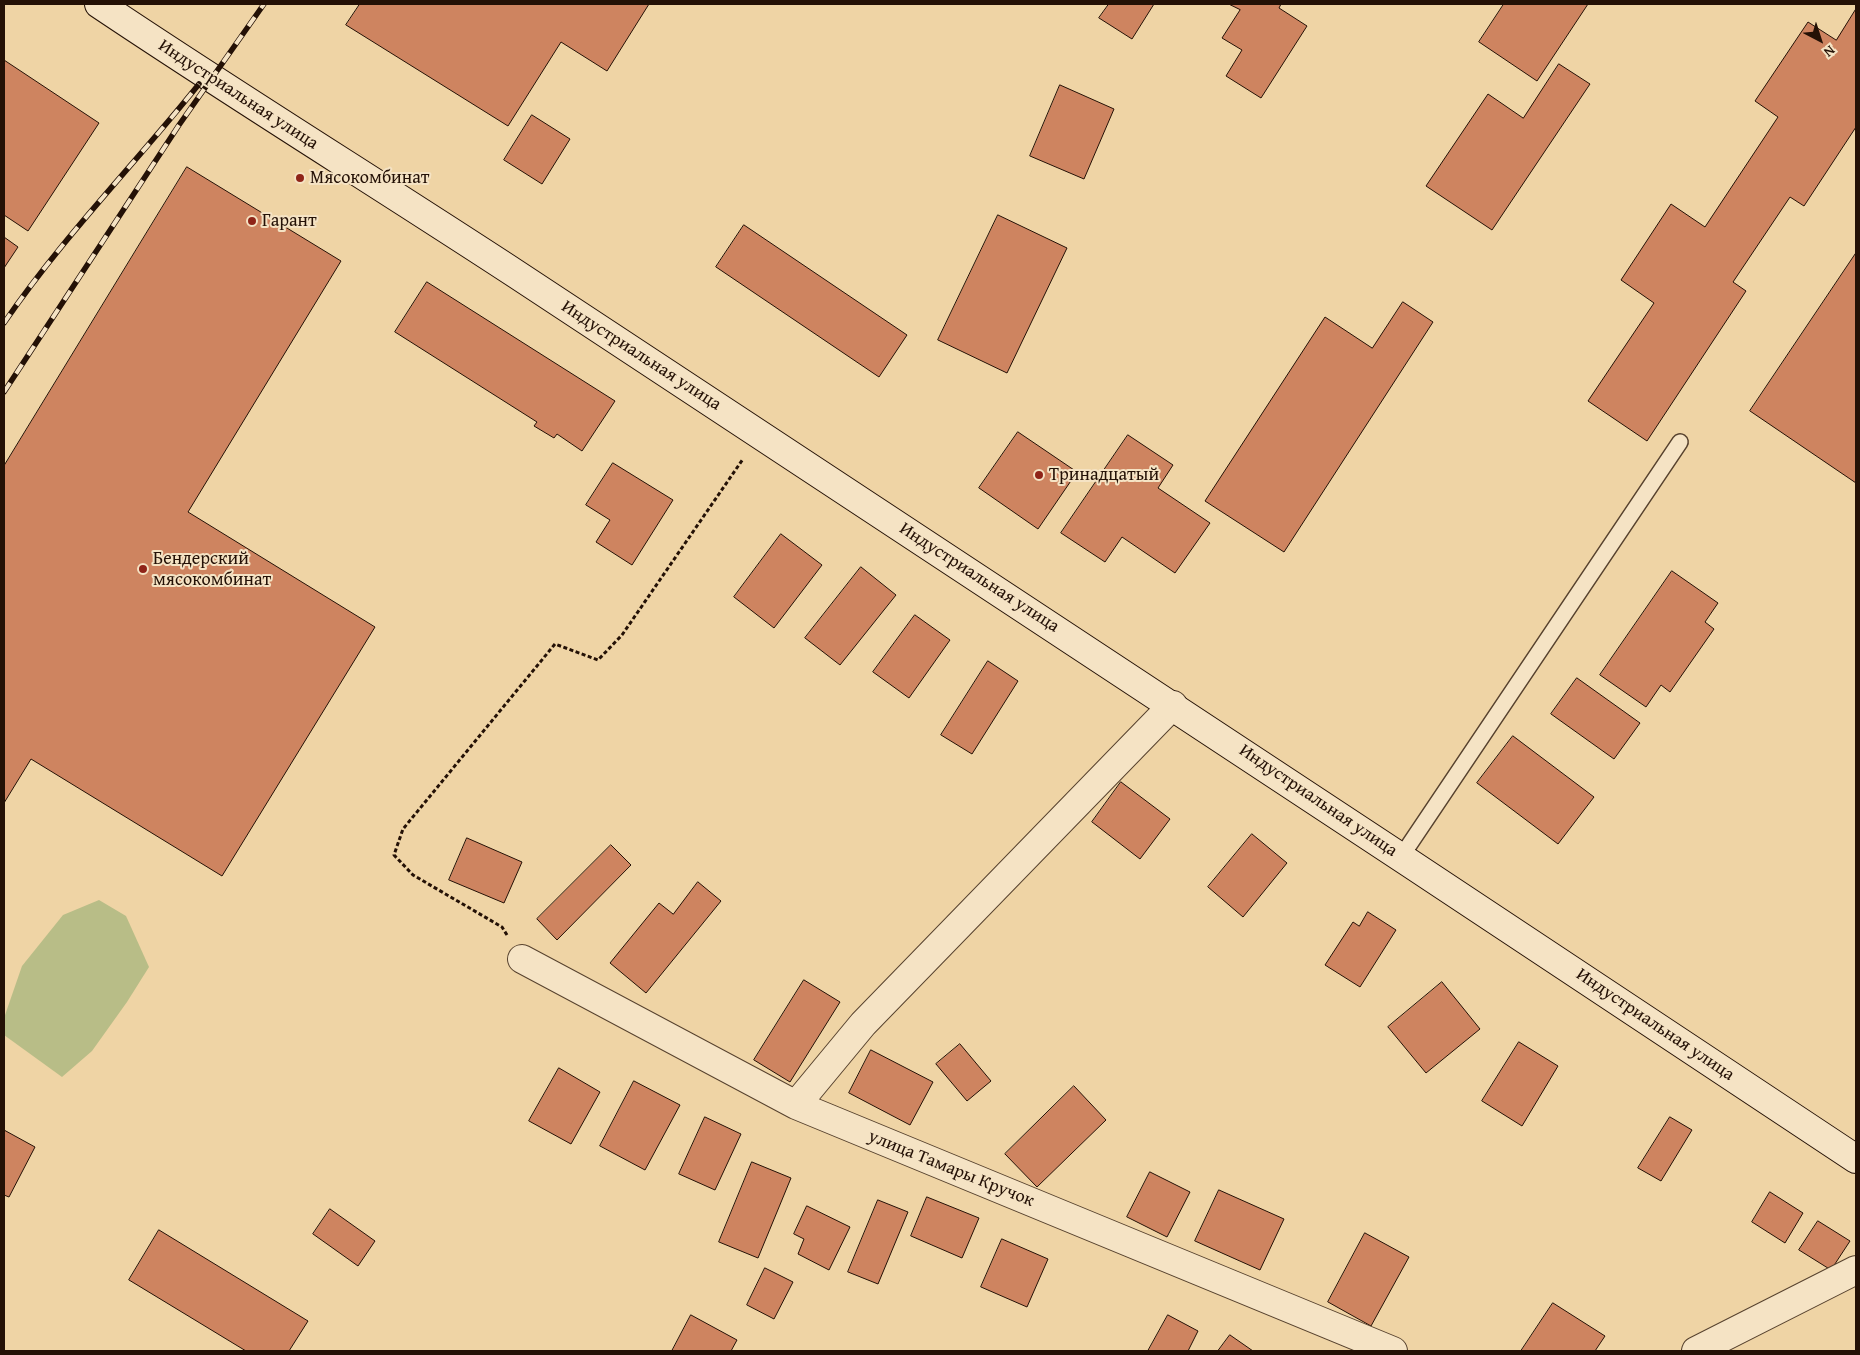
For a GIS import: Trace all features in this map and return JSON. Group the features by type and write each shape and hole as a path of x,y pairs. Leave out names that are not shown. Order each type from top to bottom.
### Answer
{"main road":[{"name":"Индустриальная улица","path":"98,4 211,79 517,274 1173,705 1856,1159"},
{"path":"796,1105 863,1024 1173,705"},
{"name":"улица Тамары Кручок","path":"522,960 796,1105 1393,1351"},
{"path":"1696,1351 1856,1270"}],"lane":[{"path":"1402,857 1680,442"}],"path":[{"path":"522,960 502,927 413,876 394,855 404,829 554,644 598,660 622,635 760,434"}],"green space":[{"path":"99,900 126,916 149,967 92,1051 62,1077 4,1035 4,1018 22,966 63,915"}],"building":[{"path":"360,4 649,4 607,71 561,42 508,126 346,25"},
{"path":"1109,4 1154,4 1132,39 1099,18"},
{"path":"1229,4 1281,4 1279,8 1307,26 1261,98 1226,76 1242,50 1222,38 1240,10"},
{"path":"1504,4 1588,4 1537,81 1479,42"},
{"path":"1856,9 1856,127 1804,206 1790,197 1733,282 1746,291 1647,441 1588,401 1654,303 1621,280 1671,204 1705,227 1778,117 1755,101 1808,22 1836,40"},
{"path":"4,60 99,123 28,231 4,215"},
{"path":"1559,64 1590,84 1492,230 1426,186 1488,94 1523,118"},
{"path":"1060,85 1114,109 1084,179 1030,156"},
{"path":"532,115 570,139 542,184 504,160"},
{"name":"Бендерский мясокомбинат","path":"187,167 341,261 188,512 375,627 222,876 31,759 4,803 4,466"},
{"path":"998,215 1067,248 1007,373 938,340"},
{"path":"744,225 907,335 879,377 716,267"},
{"path":"4,237 18,247 4,268"},
{"path":"1856,253 1856,483 1750,411"},
{"path":"427,282 615,401 582,451 557,434 554,438 534,426 537,422 395,332"},
{"path":"1403,302 1433,322 1284,552 1205,501 1325,317 1372,348"},
{"path":"1018,432 1077,472 1038,529 979,488"},
{"path":"1128,435 1173,465 1158,488 1210,523 1175,573 1122,537 1105,562 1061,533"},
{"path":"613,463 673,500 632,565 596,542 610,520 586,505"},
{"path":"781,534 822,565 774,628 734,597"},
{"path":"861,567 896,595 840,665 805,638"},
{"path":"1672,571 1718,603 1705,622 1714,629 1670,692 1661,685 1646,707 1600,675"},
{"path":"915,615 950,640 909,698 873,672"},
{"path":"988,661 1018,681 972,754 941,735"},
{"path":"1577,678 1640,723 1614,759 1551,714"},
{"path":"1513,736 1594,797 1558,844 1477,783"},
{"path":"1121,782 1170,819 1140,859 1092,822"},
{"path":"1252,834 1287,863 1243,917 1208,887"},
{"path":"467,838 522,862 504,903 449,880"},
{"path":"611,845 631,865 557,940 537,919"},
{"path":"698,882 721,901 646,993 610,963 659,903 673,914"},
{"path":"1368,912 1396,930 1360,987 1325,965 1353,922 1359,926"},
{"path":"804,980 840,1002 790,1082 754,1060"},
{"path":"1442,982 1480,1029 1426,1073 1388,1027"},
{"path":"1519,1042 1558,1066 1522,1126 1482,1101"},
{"path":"960,1044 991,1081 967,1101 936,1064"},
{"path":"871,1050 933,1082 910,1125 849,1093"},
{"path":"559,1068 600,1092 571,1144 529,1121"},
{"path":"634,1081 680,1105 645,1170 600,1146"},
{"path":"1074,1086 1106,1120 1037,1187 1005,1154"},
{"path":"705,1117 741,1134 715,1190 679,1174"},
{"path":"1670,1117 1692,1130 1661,1181 1638,1168"},
{"path":"4,1130 35,1147 9,1197 4,1195"},
{"path":"752,1162 791,1178 758,1258 719,1242"},
{"path":"1150,1172 1190,1192 1167,1237 1127,1217"},
{"path":"1219,1190 1284,1219 1260,1270 1195,1241"},
{"path":"1770,1192 1803,1213 1785,1243 1752,1222"},
{"path":"927,1197 979,1218 962,1258 911,1236"},
{"path":"878,1200 908,1212 878,1284 848,1272"},
{"path":"807,1206 850,1227 829,1270 798,1254 804,1239 794,1234"},
{"path":"330,1209 375,1241 358,1266 313,1234"},
{"path":"1818,1221 1850,1241 1831,1270 1799,1250"},
{"path":"159,1230 308,1321 289,1351 246,1351 129,1280"},
{"path":"1365,1233 1409,1257 1371,1326 1328,1302"},
{"path":"1002,1239 1048,1259 1027,1307 981,1287"},
{"path":"765,1268 793,1282 774,1319 747,1305"},
{"path":"1553,1303 1605,1336 1595,1351 1521,1351"},
{"path":"691,1315 737,1340 731,1351 672,1351"},
{"path":"1168,1315 1198,1331 1188,1351 1148,1351"},
{"path":"1230,1335 1253,1351 1218,1351"}],"railway":[{"path":"4,392 179,125 264,4"},
{"path":"4,323 74,231 199,84"}],"place":[{"name":"Мясокомбинат","path":"300,178"},
{"name":"Гарант","path":"252,221"},
{"name":"Тринадцатый","path":"1039,475"},
{"name":"Бендерский мясокомбинат","path":"143,569"}]}
